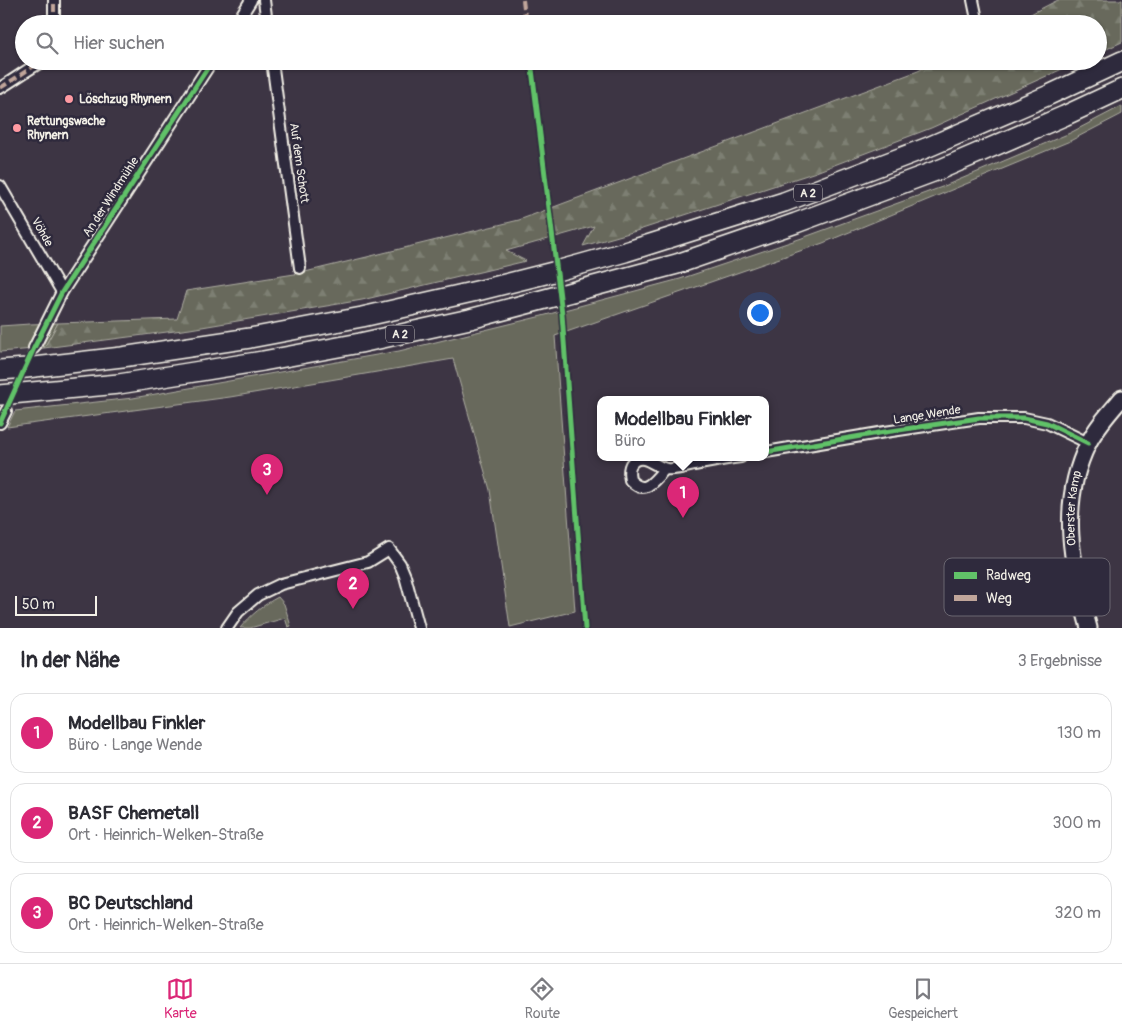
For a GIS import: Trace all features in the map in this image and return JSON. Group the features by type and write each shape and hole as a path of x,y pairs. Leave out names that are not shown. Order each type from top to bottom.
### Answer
{"highway":[{"name":"A 2","path":"1107,68 1122,61"},
{"name":"A 2","path":"0,370 122,357 250,338 362,317 553,272 625,252 784,202 926,148 1103,70"},
{"name":"A 2","path":"3,403 264,361 350,345 470,319 677,264 796,223 941,169 1122,89"}],"main road":[{"name":"Oberster Kamp","path":"1073,558 1070,511 1072,493 1079,466 1088,443 1122,398"}],"street":[{"path":"54,0 54,15"},
{"path":"242,15 251,0"},
{"path":"264,0 266,15"},
{"path":"973,0 976,15"},
{"path":"0,88 28,70"},
{"name":"An der Windmühle","path":"34,348 62,292 206,70"},
{"name":"Auf dem Schott","path":"273,70 300,268"},
{"name":"Vöhde","path":"0,186 62,292"},
{"path":"0,423 3,403"},
{"name":"Lange Wende","path":"769,451 979,418 1024,418 1047,423 1088,443"},
{"path":"666,469 718,461"},
{"path":"227,628 238,612 258,596 281,584 368,562 389,548 400,564 405,576 419,628"}],"green space":[{"path":"1058,0 1122,0 1122,42 1107,49 1107,15 1029,15"},
{"path":"1060,70 931,128 816,172 636,231 583,246 594,226 506,251 526,261 362,300 190,329 44,348 58,323 177,319 186,291 301,273 519,220 918,71"},
{"path":"1122,106 1122,114 1070,141 823,243 555,336 575,611 510,627 490,490 453,359 230,397 7,427 15,411 133,398 399,351 542,316 680,279 802,238 942,187 1070,133"},
{"path":"58,323 44,348 0,352 0,326"},
{"path":"278,597 284,604 291,626 288,627 285,618 250,628 240,628 267,603"}],"tunnel":[{"path":"6,411 34,348"}],"marked path":[{"path":"54,0 54,15"},
{"path":"523,0 525,15"},
{"path":"0,88 27,70"}],"cycle path":[{"path":"0,423 62,292 206,70"},
{"path":"532,70 562,314 585,628"},
{"path":"769,451 979,418 1024,418 1047,423 1088,443"}],"place":[{"name":"Löschzug Rhynern","path":"69,99"},
{"name":"Rettungswache Rhynern","path":"17,128"},
{"name":"BC Deutschland","path":"267,495"},
{"name":"Modellbau Finkler","path":"683,518"},
{"name":"BASF Chemetall","path":"353,609"}]}
